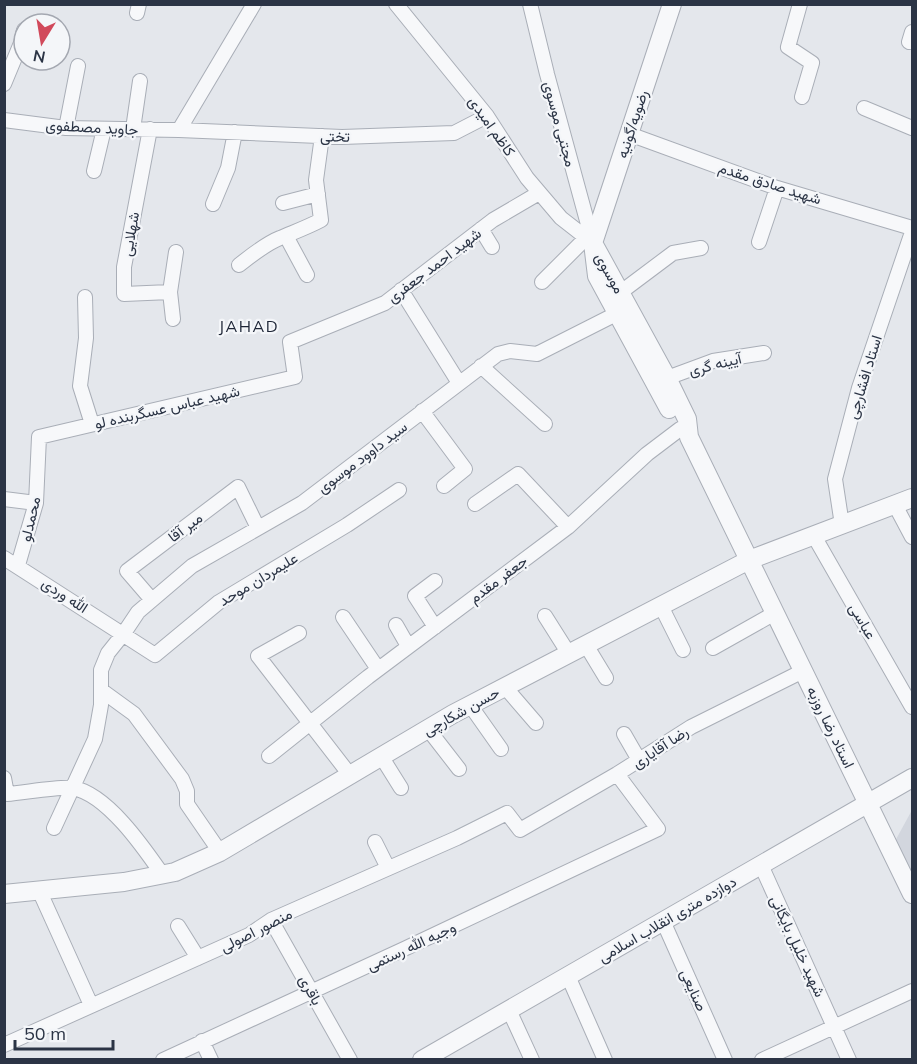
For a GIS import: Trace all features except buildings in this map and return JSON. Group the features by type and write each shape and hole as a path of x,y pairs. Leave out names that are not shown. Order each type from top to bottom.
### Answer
{"street":[{"path":"179,130 254,4"},
{"name":"کاظم امیدی","path":"396,4 487,116 539,193 561,218 589,240"},
{"name":"مجتبی موسوی","path":"530,4 589,240"},
{"name":"رضویه/گونیه","path":"589,240 629,134 672,4"},
{"path":"800,4 788,47 812,63 802,97"},
{"path":"4,84 12,65"},
{"path":"66,128 78,66"},
{"path":"133,129 140,81"},
{"path":"864,108 912,128"},
{"name":"تختی","path":"179,130 322,136 454,133 487,116"},
{"name":"جاوید مصطفوی","path":"4,120 66,128 179,130"},
{"path":"94,171 104,129"},
{"name":"شهلایی","path":"150,129 124,267 124,294 170,292"},
{"path":"213,204 228,168 235,132"},
{"name":"شهید صادق مقدم","path":"629,134 777,188 912,228"},
{"path":"239,265 257,251 321,220 316,180 322,136"},
{"path":"759,242 777,188"},
{"name":"شهید احمد جعفری","path":"295,377 290,342 385,303 481,229 539,193"},
{"path":"283,203 318,194"},
{"path":"481,229 492,247"},
{"name":"استاد افشارچی","path":"842,525 835,479 859,388 912,232"},
{"path":"286,236 307,275"},
{"path":"542,282 589,240"},
{"name":"موسوی","path":"589,240 621,292 667,378 687,419 684,433"},
{"name":"موسوی","path":"589,240 597,276 684,433 749,560"},
{"path":"621,292 673,253 701,248"},
{"path":"173,319 170,292 176,252"},
{"path":"401,290 459,383"},
{"path":"85,297 86,338 80,386 92,424"},
{"name":"سید داوود موسوی","path":"54,828 95,739 101,705 100,670 108,653 138,612 192,567 302,503 498,354 510,351 537,354 616,314"},
{"name":"آیینه گری","path":"667,378 713,361 764,353"},
{"path":"481,366 545,424"},
{"name":"شهید عباس عسگربنده لو","path":"39,437 295,377"},
{"path":"422,411 465,470 444,486"},
{"name":"جعفر مقدم","path":"269,756 408,646 568,527 647,454 684,433"},
{"name":"محمدلو","path":"18,565 36,503 39,437"},
{"path":"475,504 518,474 568,527"},
{"name":"میر آقا","path":"152,600 126,571 238,487 258,528"},
{"name":"علیمردان موحد","path":"124,633 155,656 219,602 347,525 399,490"},
{"name":"حسن شکارچی","path":"4,894 124,882 175,872 220,852 470,705 749,560 912,498"},
{"path":"4,499 36,503"},
{"path":"894,505 912,537"},
{"name":"عباسی","path":"814,536 912,707"},
{"name":"الله وردی","path":"4,558 124,633"},
{"name":"استاد رضا روزبه","path":"749,560 912,894"},
{"path":"435,581 415,596 435,627"},
{"path":"661,606 683,650"},
{"path":"713,648 775,613"},
{"path":"545,616 569,654"},
{"path":"343,617 378,669"},
{"path":"396,625 408,646"},
{"path":"299,633 258,656 350,775"},
{"path":"586,645 606,678"},
{"name":"رضا آقایاری","path":"507,813 520,831 691,727 803,671"},
{"path":"506,687 536,723"},
{"path":"101,690 135,714 182,779 187,791 187,804 220,852"},
{"path":"470,705 501,749"},
{"path":"428,729 459,770"},
{"path":"624,734 639,760"},
{"path":"381,756 401,788"},
{"name":"وجیه الله رستمی","path":"163,1059 312,992 658,829 617,774"},
{"path":"4,778 7,794 72,788 92,796 134,834 162,874"},
{"name":"دوازده متری انقلاب اسلامی","path":"422,1059 912,778"},
{"name":"منصور اصولی","path":"4,1045 249,935 271,920 507,813"},
{"path":"375,842 388,868"},
{"name":"شهید خلیل بایگانی","path":"761,865 849,1059"},
{"path":"39,890 91,1005"},
{"name":"باقری","path":"271,920 350,1059"},
{"name":"صنایعی","path":"663,921 725,1059"},
{"path":"178,926 198,958"},
{"path":"568,975 605,1059"},
{"path":"762,1059 835,1028 912,991"},
{"path":"509,1010 532,1059"},
{"path":"202,1041 211,1059"}],"shaded area":[{"path":"912,810 912,879 894,843"}],"district":[{"name":"JAHAD","path":"249,326"}]}
